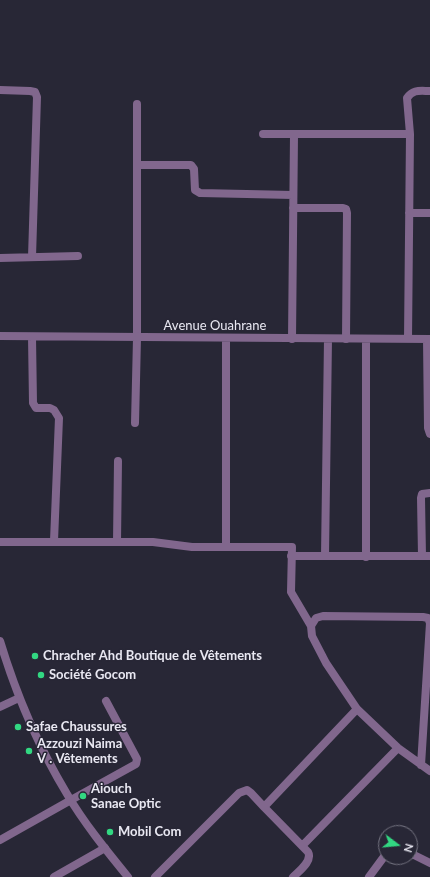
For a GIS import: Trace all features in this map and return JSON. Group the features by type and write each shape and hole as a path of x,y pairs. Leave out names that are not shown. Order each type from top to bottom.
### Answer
{"street":[{"path":"0,90 30,90 35,92 37,97 32,257"},
{"path":"408,339 410,134 407,98 410,93 416,91 430,91"},
{"path":"135,423 137,104"},
{"path":"263,134 410,134"},
{"path":"292,339 292,195 294,134"},
{"path":"137,165 191,165 194,169 195,190 200,193 292,195"},
{"path":"293,208 346,209 346,339"},
{"path":"409,213 430,213"},
{"path":"0,258 78,256"},
{"name":"Avenue Ouahrane","path":"0,336 226,339 428,339"},
{"path":"32,336 33,403 36,408 50,408 54,410 58,418 54,541"},
{"path":"226,339 226,547"},
{"path":"325,556 328,339"},
{"path":"366,339 366,556"},
{"path":"428,339 428,428 430,434"},
{"path":"117,542 118,460"},
{"path":"291,556 426,556 421,498 422,494 430,492"},
{"path":"0,542 153,542 192,547 292,547 291,592 311,626 312,636 326,663 357,709 398,748 430,771"},
{"path":"311,626 316,618 323,616 423,616 428,618 430,623 421,765"},
{"path":"0,641 19,698 45,756 71,800 104,848 128,877"},
{"path":"0,707 19,698"},
{"path":"0,840 136,764 137,758 106,701"},
{"path":"264,807 357,709"},
{"path":"302,846 398,748"},
{"path":"155,877 239,793 247,790 310,855 309,860 293,877"},
{"path":"54,877 104,848"},
{"path":"418,857 430,862"},
{"path":"369,877 378,865"}],"place":[{"name":"Chracher Ahd Boutique de Vêtements","path":"35,656"},
{"name":"Société Gocom","path":"41,675"},
{"name":"Safae Chaussures","path":"18,727"},
{"name":"Azzouzi Naima V . Vêtements","path":"29,751"},
{"name":"Aiouch Sanae Optic","path":"83,796"},
{"name":"Mobil Com","path":"110,832"}]}
